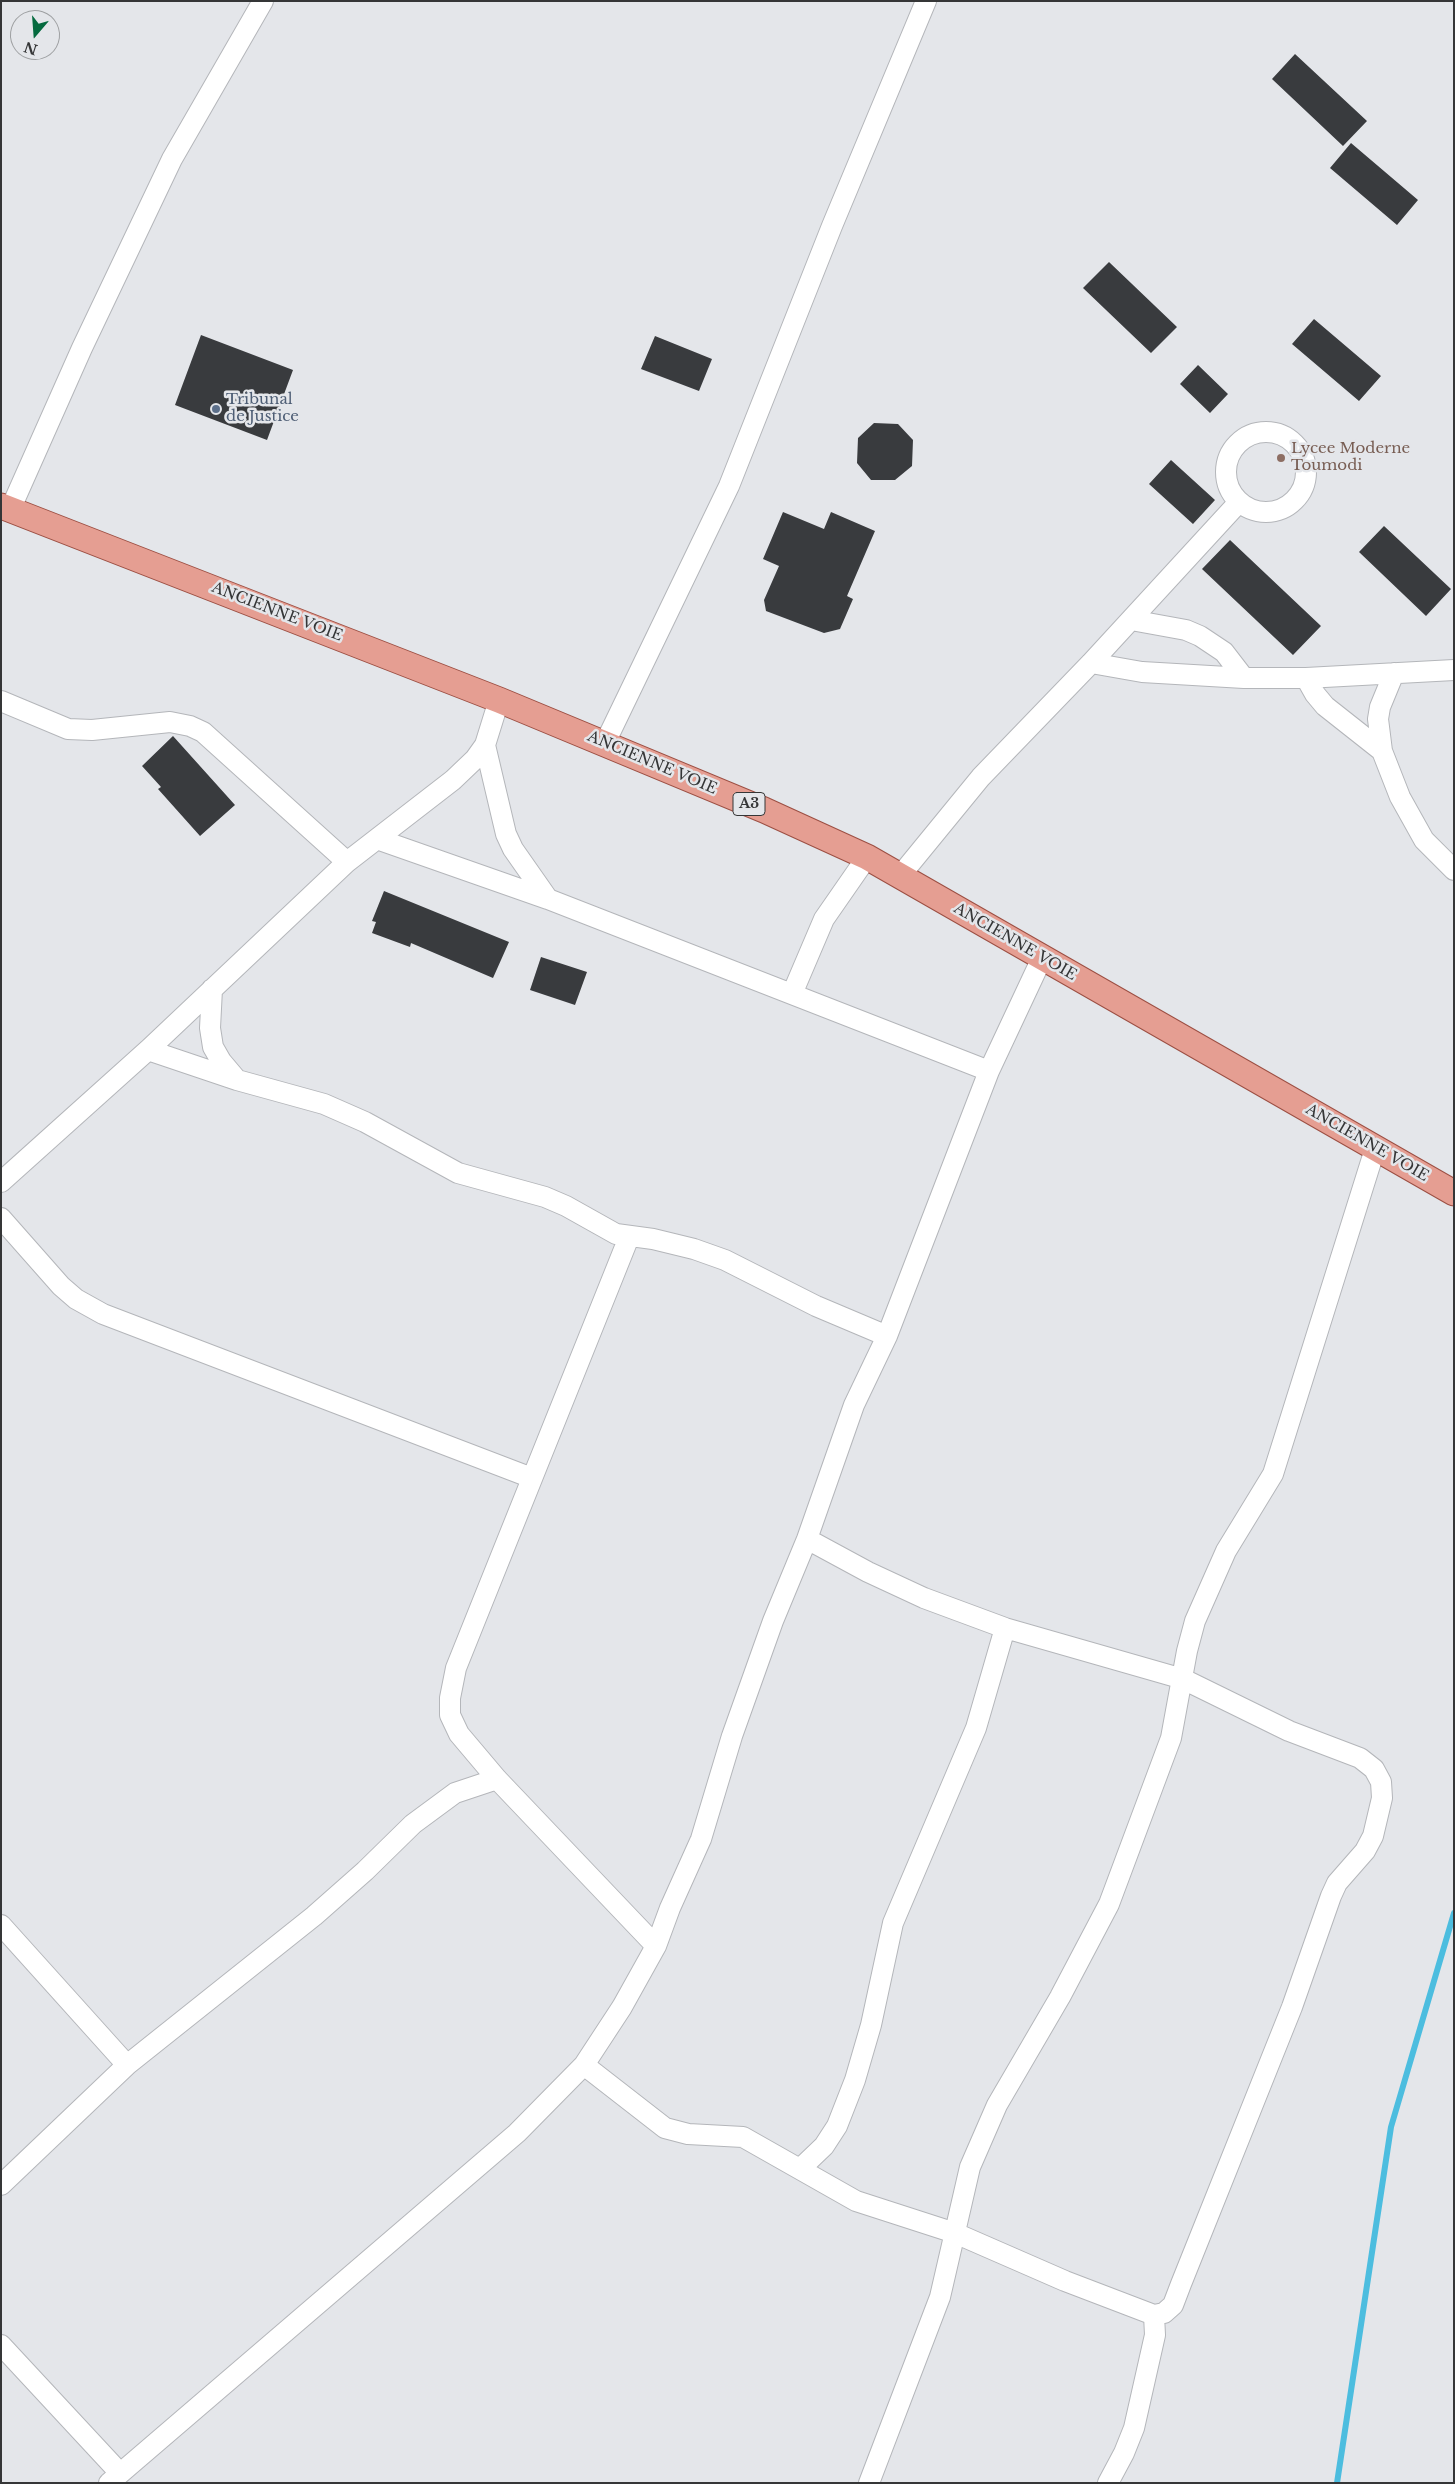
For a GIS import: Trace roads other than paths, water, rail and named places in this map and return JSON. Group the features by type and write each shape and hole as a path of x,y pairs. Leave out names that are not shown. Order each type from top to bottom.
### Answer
{"main road":[{"name":"ANCIENNE VOIE","path":"6,508 606,743 764,810 867,857 1454,1193"}],"street":[{"path":"6,508 172,159 263,1"},
{"path":"606,743 729,486 832,226 926,1"},
{"path":"1259,432 1277,432 1293,441 1304,456 1307,474 1302,491 1290,505 1274,512 1255,511 1239,502 1228,488 1225,470 1230,452 1242,438 1259,432"},
{"path":"900,876 981,777 1091,663 1239,502"},
{"path":"1131,620 1186,630 1200,636 1224,652 1244,678"},
{"path":"1091,663 1142,672 1244,678 1306,678 1454,670"},
{"path":"1394,672 1380,707 1378,719 1382,751 1400,797 1424,840 1454,870"},
{"path":"1306,678 1314,694 1325,706 1382,751"},
{"path":"1,1182 148,1050 347,862 453,780 475,759 485,745 499,700"},
{"path":"1,701 68,729 92,730 170,722 190,726 203,732 347,862"},
{"path":"485,745 506,834 512,850 548,899"},
{"path":"377,839 548,899 989,1071"},
{"path":"792,994 824,919 867,857"},
{"path":"1,2345 114,2478 517,2133 584,2065 622,2007 656,1946 670,1908 701,1839 732,1736 774,1621 807,1539 854,1405 886,1336 989,1071 1042,958"},
{"path":"212,989 210,1028 213,1047 220,1061 237,1080"},
{"path":"148,1050 237,1080 324,1104 366,1122 415,1152 458,1173 545,1197 566,1206 616,1234 653,1239 694,1248 717,1257 816,1306 886,1336"},
{"path":"869,2483 940,2297 970,2167 997,2105 1060,1997 1109,1904 1171,1738 1183,1679 1186,1651 1195,1620 1226,1550 1276,1466 1375,1148"},
{"path":"1,1218 61,1286 76,1299 103,1314 532,1478"},
{"path":"630,1237 456,1668 450,1698 450,1715 458,1734 497,1779 656,1946"},
{"path":"584,2065 665,2128 688,2134 743,2137 856,2201 955,2233 1065,2281 1154,2315 1164,2313 1173,2305 1292,2007 1331,1896 1337,1883 1365,1851 1374,1836 1382,1798 1381,1782 1374,1769 1360,1758 1289,1731 1183,1679 1005,1628 924,1598 868,1572 807,1539"},
{"path":"800,2169 824,2146 837,2126 855,2080 871,2025 886,1945 893,1923 976,1728 1005,1628"},
{"path":"1,2185 127,2065 314,1916 365,1871 413,1824 455,1793 497,1779"},
{"path":"1,1925 127,2065"},
{"path":"1108,2483 1124,2453 1134,2428 1155,2335 1154,2315"}],"waterway":[{"path":"1337,2483 1391,2127 1454,1913"}],"place":[{"name":"Tribunal de Justice","path":"216,409"},
{"name":"Lycee Moderne Toumodi","path":"1281,458"}]}
